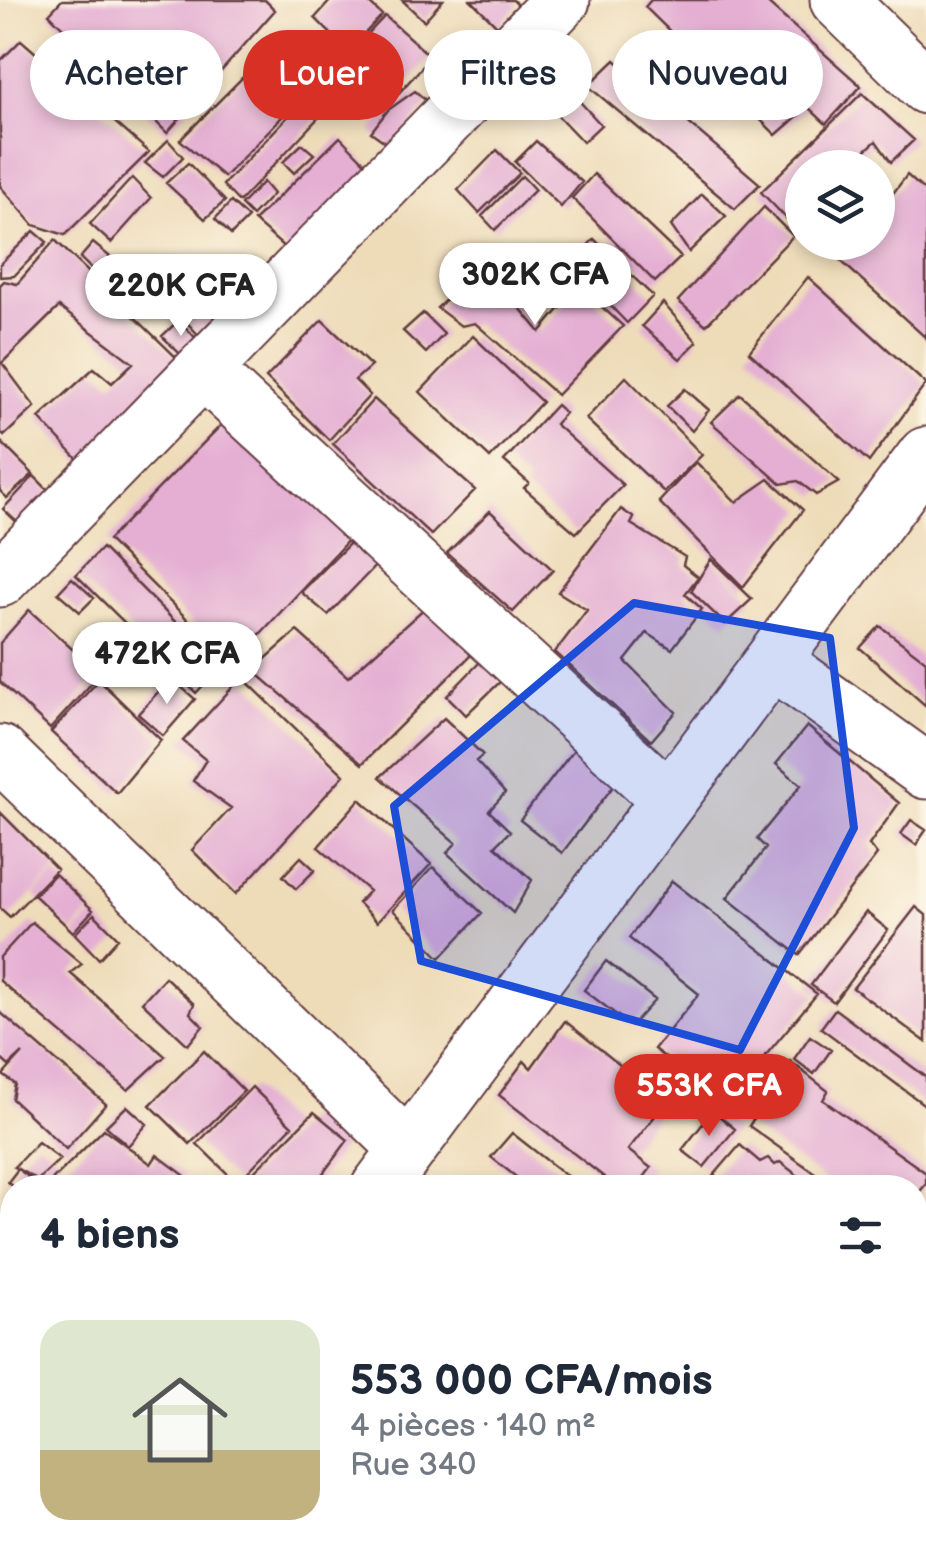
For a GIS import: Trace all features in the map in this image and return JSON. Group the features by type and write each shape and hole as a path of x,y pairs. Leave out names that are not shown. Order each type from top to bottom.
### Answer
{"street":[{"path":"0,579 562,0"},
{"path":"838,0 926,86"},
{"path":"203,370 669,800"},
{"path":"0,753 393,1168 926,455"},
{"path":"773,661 926,772"}],"highlighted area":[{"path":"634,603 830,638 854,828 740,1050 421,961 394,806"}],"building":[{"path":"62,0 265,0 275,10 257,30 243,30 243,46 223,69 223,30 65,30 49,14"},
{"path":"331,0 366,0 382,15 368,30 327,30 315,18"},
{"path":"402,0 443,0 424,21"},
{"path":"471,0 513,0 518,5 498,27"},
{"path":"651,0 764,0 798,30 669,30 645,7"},
{"path":"385,16 401,30 372,30"},
{"path":"404,33 424,51 424,65 404,87"},
{"path":"21,40 30,48 30,120 112,120 149,152 65,235 34,225 0,186 0,61"},
{"path":"823,52 861,86 826,124 822,120"},
{"path":"612,63 612,106 592,89 592,82"},
{"path":"243,77 243,120 279,120 224,177 180,140 200,120 223,120 223,97"},
{"path":"415,91 424,99 424,109 392,147 371,132 380,120 404,120 404,99"},
{"path":"862,93 914,140 895,158 895,150 882,150 876,141 866,150 804,150"},
{"path":"592,115 601,125 583,142 562,120 592,120"},
{"path":"154,120 178,120 167,133"},
{"path":"285,120 316,120 239,202 223,185"},
{"path":"629,120 685,120 760,184 735,209"},
{"path":"761,120 793,120 776,135"},
{"path":"340,137 373,171 293,255 254,221"},
{"path":"168,140 183,157 163,177 145,163"},
{"path":"536,141 582,182 561,207 515,162"},
{"path":"302,144 314,154 294,173 283,162"},
{"path":"497,150 520,173 479,213 458,190"},
{"path":"188,163 225,201 205,219 166,183"},
{"path":"785,168 785,217 761,192"},
{"path":"594,174 681,257 655,282 572,198"},
{"path":"907,175 926,192 926,338 841,261 895,260 895,191"},
{"path":"522,176 535,190 495,230 482,216"},
{"path":"132,178 151,198 111,243 90,224"},
{"path":"263,182 273,194 252,216 241,205"},
{"path":"702,194 726,216 689,252 671,226"},
{"path":"231,202 248,218 231,235 215,219"},
{"path":"764,207 785,228 785,244 706,325 678,301"},
{"path":"34,231 47,242 14,276 0,277 0,264"},
{"path":"594,239 653,296 627,323 570,264"},
{"path":"55,240 178,359 82,464 39,418 94,368 112,383 133,363 59,307 2,363 35,407 4,436 0,432 0,285 4,281 17,284"},
{"path":"93,243 120,265 129,259 146,274 123,300 80,258"},
{"path":"484,265 540,332 579,286 623,326 557,395 475,323 461,326 437,308"},
{"path":"241,266 264,287 204,341 181,316 211,287 217,288"},
{"path":"808,277 926,384 869,462 749,352"},
{"path":"663,303 697,342 680,359 642,326"},
{"path":"423,313 444,334 426,353 403,331"},
{"path":"179,320 200,343 185,359 162,336"},
{"path":"322,320 371,366 355,380 370,395 329,440 266,378"},
{"path":"473,336 542,402 490,458 420,392"},
{"path":"626,377 702,455 664,492 586,419"},
{"path":"685,389 709,410 692,431 667,406"},
{"path":"740,394 839,482 816,495 798,481 781,484 711,422"},
{"path":"374,399 475,490 431,535 333,444"},
{"path":"556,405 565,413 555,424 623,485 576,533 524,488 529,483 504,461"},
{"path":"226,420 351,537 232,664 108,540"},
{"path":"0,441 33,474 7,498 0,491"},
{"path":"696,462 736,502 769,479 803,510 743,587 659,502"},
{"path":"34,476 54,496 22,527 3,509"},
{"path":"621,509 634,518 631,524 685,557 683,565 698,577 685,594 702,609 672,649 647,633 625,661 676,712 651,741 555,652 587,610 558,592"},
{"path":"490,511 553,570 513,612 447,553"},
{"path":"357,536 381,560 328,615 301,592"},
{"path":"102,548 220,667 196,693 76,575"},
{"path":"711,559 752,599 725,624 691,591"},
{"path":"72,578 94,598 80,612 58,593"},
{"path":"428,605 475,651 362,764 253,670 297,631 348,677"},
{"path":"29,610 100,674 50,729 0,682 0,643"},
{"path":"880,626 926,661 926,706 860,648"},
{"path":"481,661 501,681 466,715 447,696"},
{"path":"242,677 344,775 236,894 192,850 231,808 193,781 206,760 183,741"},
{"path":"171,678 195,699 163,736 138,714"},
{"path":"99,680 161,740 117,793 51,732"},
{"path":"444,718 483,755 476,761 505,793 489,811 510,831 495,846 532,880 513,913 447,853 456,843 380,777"},
{"path":"807,726 899,803 869,845 877,855 799,955 727,898 766,848 757,839 801,785 776,764"},
{"path":"576,747 618,780 562,853 520,820"},
{"path":"360,799 431,864 377,922 358,903 369,891 318,847"},
{"path":"0,812 57,869 10,917 0,908"},
{"path":"911,820 926,830 916,845 901,834"},
{"path":"301,857 315,870 296,889 283,876"},
{"path":"433,867 482,913 440,958 393,910"},
{"path":"55,874 93,910 73,932 34,895"},
{"path":"672,881 817,994 725,1104 654,1049 699,994 629,938"},
{"path":"916,907 926,915 926,1042 853,988"},
{"path":"866,912 888,930 834,1002 811,985"},
{"path":"94,914 118,938 99,959 75,934"},
{"path":"32,922 82,964 70,973 165,1056 128,1090 0,981 0,957"},
{"path":"606,961 655,1000 631,1026 584,990"},
{"path":"165,977 194,1004 190,1013 203,1026 188,1045 142,1002"},
{"path":"835,1009 926,1077 926,1106 821,1028"},
{"path":"0,1012 106,1104 66,1149 12,1099 15,1084 3,1075 23,1053 9,1066 0,1058"},
{"path":"565,1021 666,1102 628,1150 651,1168 646,1175 601,1175 499,1095 524,1061 531,1068"},
{"path":"810,1036 831,1050 814,1074 794,1059"},
{"path":"204,1051 244,1091 190,1144 150,1105"},
{"path":"790,1061 828,1091 823,1100 926,1175 818,1175 749,1126"},
{"path":"252,1087 292,1126 245,1175 229,1175 197,1144"},
{"path":"127,1106 147,1124 128,1146 106,1126"},
{"path":"713,1111 735,1129 704,1167 682,1150"},
{"path":"314,1112 348,1140 322,1175 251,1175"},
{"path":"104,1129 151,1164 157,1155 184,1175 57,1175"},
{"path":"512,1133 565,1175 514,1175 491,1157"},
{"path":"38,1142 60,1159 43,1175 29,1175 14,1167"},
{"path":"740,1145 760,1162 768,1158 775,1165 780,1162 797,1175 714,1175"}]}
